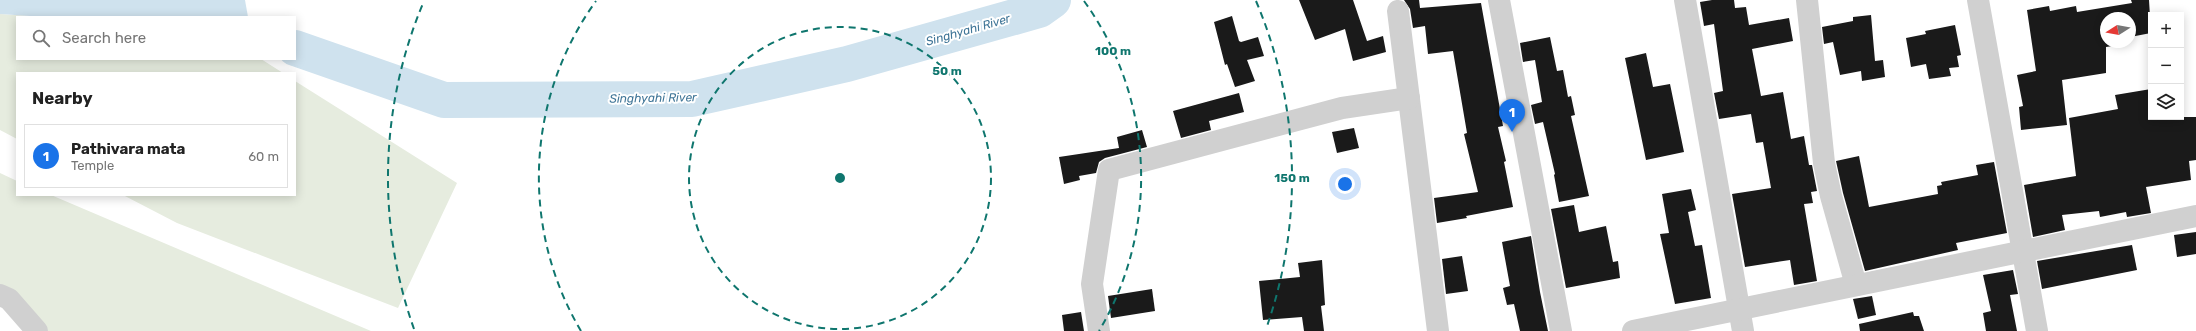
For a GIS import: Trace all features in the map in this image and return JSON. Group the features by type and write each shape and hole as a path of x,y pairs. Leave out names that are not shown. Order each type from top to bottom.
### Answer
{"street":[{"path":"1499,0 1561,331"},
{"path":"1685,0 1743,331"},
{"path":"1807,0 1824,163 1831,196 1856,285"},
{"path":"1978,0 2024,251 2037,331"},
{"path":"1398,11 1438,331"},
{"path":"1099,331 1092,284 1109,170 1342,108 1409,98"},
{"path":"1633,331 2196,216"},
{"path":"0,295 9,299 37,331"}],"shaded area":[{"path":"0,14 30,16 16,16 16,60 263,60 281,72 16,72 16,138 0,130"},
{"path":"296,82 457,183 398,308 177,223 125,196 296,196"},
{"path":"0,173 16,181 16,196 53,196 371,331 39,331 0,295"}],"water":[{"path":"0,0 245,0 248,16 30,16 0,14"}],"building":[{"path":"1299,0 1353,0 1367,41 1383,36 1386,52 1353,61 1345,29 1315,40"},
{"path":"1404,0 1419,0 1420,8 1481,3 1503,126 1498,127 1506,161 1504,162 1513,207 1466,216 1467,218 1437,223 1434,198 1478,192 1464,134 1467,133 1453,51 1428,54 1425,26 1413,28 1410,9"},
{"path":"1712,0 1734,0 1735,8 1746,7 1749,25 1789,18 1793,41 1752,49 1761,96 1783,92 1791,139 1804,136 1809,165 1812,165 1817,191 1811,192 1813,203 1804,204 1817,281 1794,285 1790,260 1745,267 1732,194 1771,188 1763,142 1756,143 1751,114 1719,119 1714,93 1723,91 1714,24 1704,26 1700,2"},
{"path":"2131,0 2149,0 2148,34 2136,36 2136,12 2100,12 2100,48 2106,48 2106,73 2062,80 2067,125 2021,130 2019,107 2023,106 2017,75 2036,71 2027,10 2049,6 2050,11 2076,6 2077,12 2132,3"},
{"path":"1871,15 1875,61 1883,60 1885,77 1862,81 1861,71 1840,75 1833,42 1824,44 1822,27 1853,21 1853,17"},
{"path":"1232,16 1239,41 1241,42 1258,37 1264,56 1247,60 1255,81 1235,87 1227,64 1225,65 1214,22"},
{"path":"1955,25 1961,55 1957,56 1959,67 1949,68 1951,76 1929,79 1926,64 1911,67 1906,38 1926,34 1925,31"},
{"path":"1550,37 1557,71 1563,70 1568,97 1571,96 1575,115 1571,116 1589,196 1559,202 1555,174 1543,122 1535,124 1531,105 1542,102 1535,60 1523,62 1520,43"},
{"path":"1646,53 1653,87 1670,84 1684,152 1646,160 1625,58"},
{"path":"2148,90 2148,120 2184,120 2184,117 2196,117 2196,160 2189,161 2191,180 2146,187 2151,213 2127,217 2126,212 2100,217 2099,211 2062,215 2065,230 2033,237 2024,185 2076,176 2069,118 2118,109 2115,95"},
{"path":"1239,93 1244,112 1209,121 1211,130 1181,138 1173,111"},
{"path":"1354,128 1359,148 1337,153 1332,132"},
{"path":"1142,130 1147,147 1105,158 1099,162 1096,173 1079,176 1080,180 1064,184 1059,157 1119,148 1117,137"},
{"path":"1859,156 1869,207 1938,194 1937,186 1942,185 1941,182 1978,175 1976,165 1994,162 2007,233 1956,243 1958,250 1865,271 1843,193 1836,161"},
{"path":"1691,189 1696,210 1688,212 1695,246 1702,245 1711,298 1675,304 1660,234 1669,233 1662,194"},
{"path":"1574,205 1579,232 1606,226 1613,262 1618,261 1620,278 1566,288 1551,209"},
{"path":"2196,232 2196,254 2177,257 2174,235"},
{"path":"1531,236 1548,331 1520,331 1514,304 1507,305 1503,288 1510,286 1502,242"},
{"path":"2132,245 2137,270 2042,289 2037,261"},
{"path":"1462,256 1468,291 1446,294 1442,259"},
{"path":"1322,260 1325,305 1321,306 1324,331 1304,331 1302,317 1263,320 1259,281 1300,277 1298,263"},
{"path":"2013,270 2018,294 2010,295 2017,331 1986,331 1983,313 1991,311 1983,275"},
{"path":"1152,289 1155,311 1111,318 1108,296"},
{"path":"1872,296 1876,315 1858,319 1853,299"},
{"path":"1081,312 1084,331 1064,331 1062,315"},
{"path":"1913,312 1914,316 1919,316 1924,331 1860,331 1859,324"}],"waterway":[{"name":"Singhyahi River","path":"296,48 444,100 692,99 847,64 1039,10 1053,0"}],"place":[{"name":"Pathivara mata","path":"1512,132"}]}
